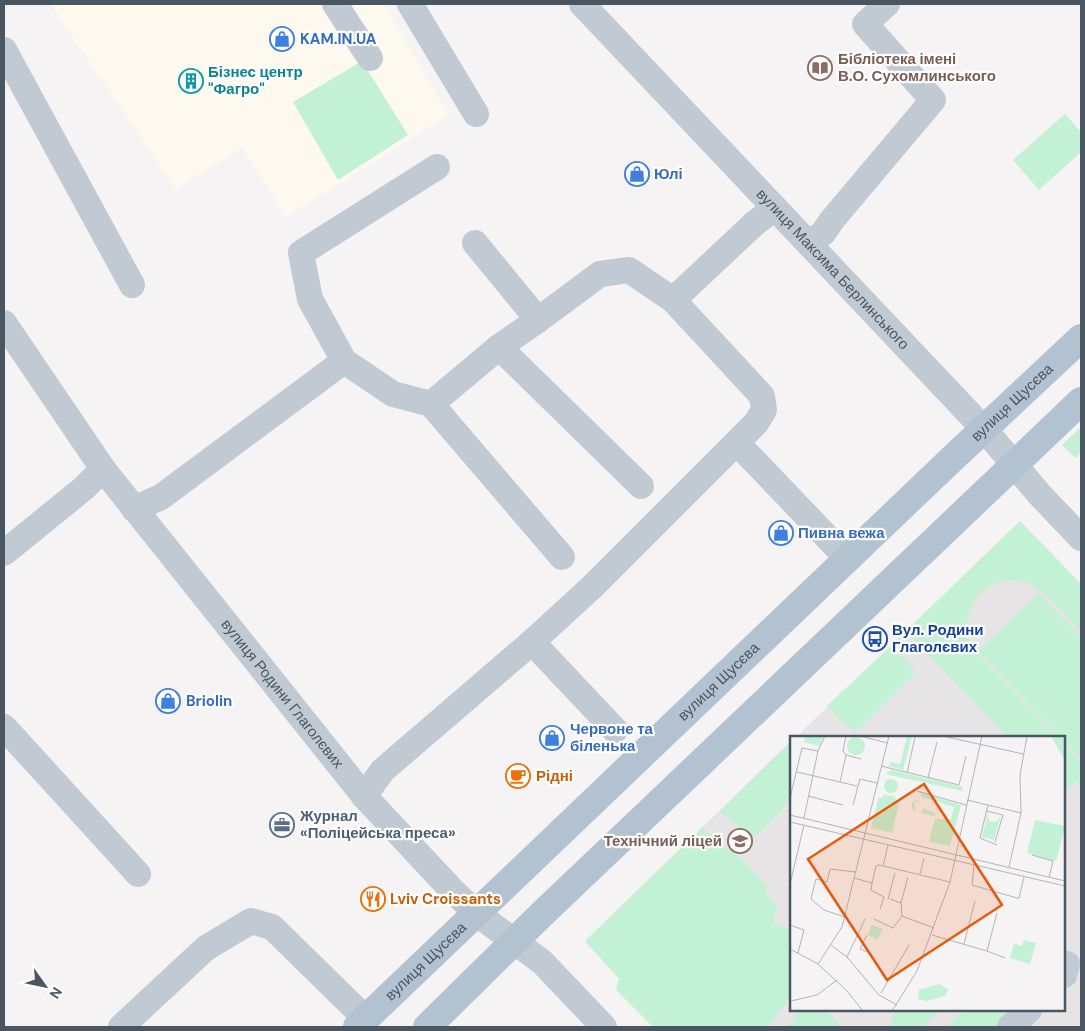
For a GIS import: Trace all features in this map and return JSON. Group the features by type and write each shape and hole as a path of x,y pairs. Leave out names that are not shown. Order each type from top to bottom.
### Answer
{"main road":[{"name":"вулиця Щусєва","path":"361,1023 1081,338"},
{"path":"427,1027 1081,402"}],"street":[{"path":"335,4 370,58"},
{"path":"410,4 476,114"},
{"name":"вулиця Максима Берлинського","path":"582,4 984,429 1081,538"},
{"path":"809,244 823,233 933,100 865,24 887,4"},
{"path":"4,50 132,285"},
{"path":"436,167 301,253 310,299 344,361 393,394 431,404 562,557"},
{"path":"673,300 755,223 775,208"},
{"path":"475,243 538,320"},
{"path":"364,796 382,770 532,642 592,587 737,443 756,423 764,410 762,396 673,300 629,270 600,274 499,347 431,404"},
{"name":"вулиця Родини Глаголєвих","path":"4,322 103,470 364,796 450,888 476,913 542,962 604,1027"},
{"path":"499,347 641,486"},
{"path":"134,509 160,496 344,361"},
{"path":"737,443 848,559"},
{"path":"4,553 84,488 103,470"},
{"path":"532,642 615,730"},
{"path":"4,727 138,874"},
{"path":"122,1027 206,948 252,921 272,927 361,1023"},
{"path":"1010,1027 1028,1011"}],"shaded area":[{"path":"50,4 384,4 449,115 286,217 242,148 176,189"},
{"name":"Технічний ліцей","path":"1020,521 1081,584 1081,1027 664,1027 585,941 790,742 790,1011 1065,1011 1065,736 797,736"}],"green space":[{"path":"362,61 408,135 338,180 293,102"},
{"path":"1065,114 1081,132 1081,152 1039,190 1013,160"},
{"path":"1081,427 1081,453 1075,458 1062,445"},
{"path":"1020,521 1081,584 1081,633 1046,595 1029,584 1020,581 1006,581 993,584 975,600 969,611 967,623 968,636 973,649 1056,736 1007,736 906,631"},
{"path":"1039,593 1081,637 1081,759 1065,742 1065,736 1059,736 978,651"},
{"path":"892,645 916,672 855,733 827,706"},
{"path":"790,744 790,801 753,838 720,811"},
{"path":"1065,745 1081,762 1081,785 1077,781 1065,791"},
{"path":"702,828 740,858 767,886 767,895 777,906 773,923 784,926 790,930 790,997 768,1027 653,1027 616,990 619,979 585,941"},
{"path":"800,1011 827,1011 841,1027 788,1027"},
{"path":"896,1011 940,1011 922,1027 894,1027 892,1026 892,1016"},
{"path":"963,1011 1020,1011 1003,1027 945,1027"}],"place":[{"name":"KAM.IN.UA","path":"282,39"},
{"name":"Бібліотека імені В.О. Сухомлинського","path":"820,68"},
{"name":"Бізнес центр \"Фагро\"","path":"191,81"},
{"name":"Юлі","path":"637,174"},
{"name":"Пивна вежа","path":"781,533"},
{"name":"Вул. Родини Глаголєвих","path":"875,639"},
{"name":"Briolin","path":"168,701"},
{"name":"Червоне та біленька","path":"552,738"},
{"name":"Рідні","path":"518,776"},
{"name":"Журнал «Поліцейська преса»","path":"282,825"},
{"name":"Технічний ліцей","path":"740,841"},
{"name":"Lviv Croissants","path":"373,899"}]}
